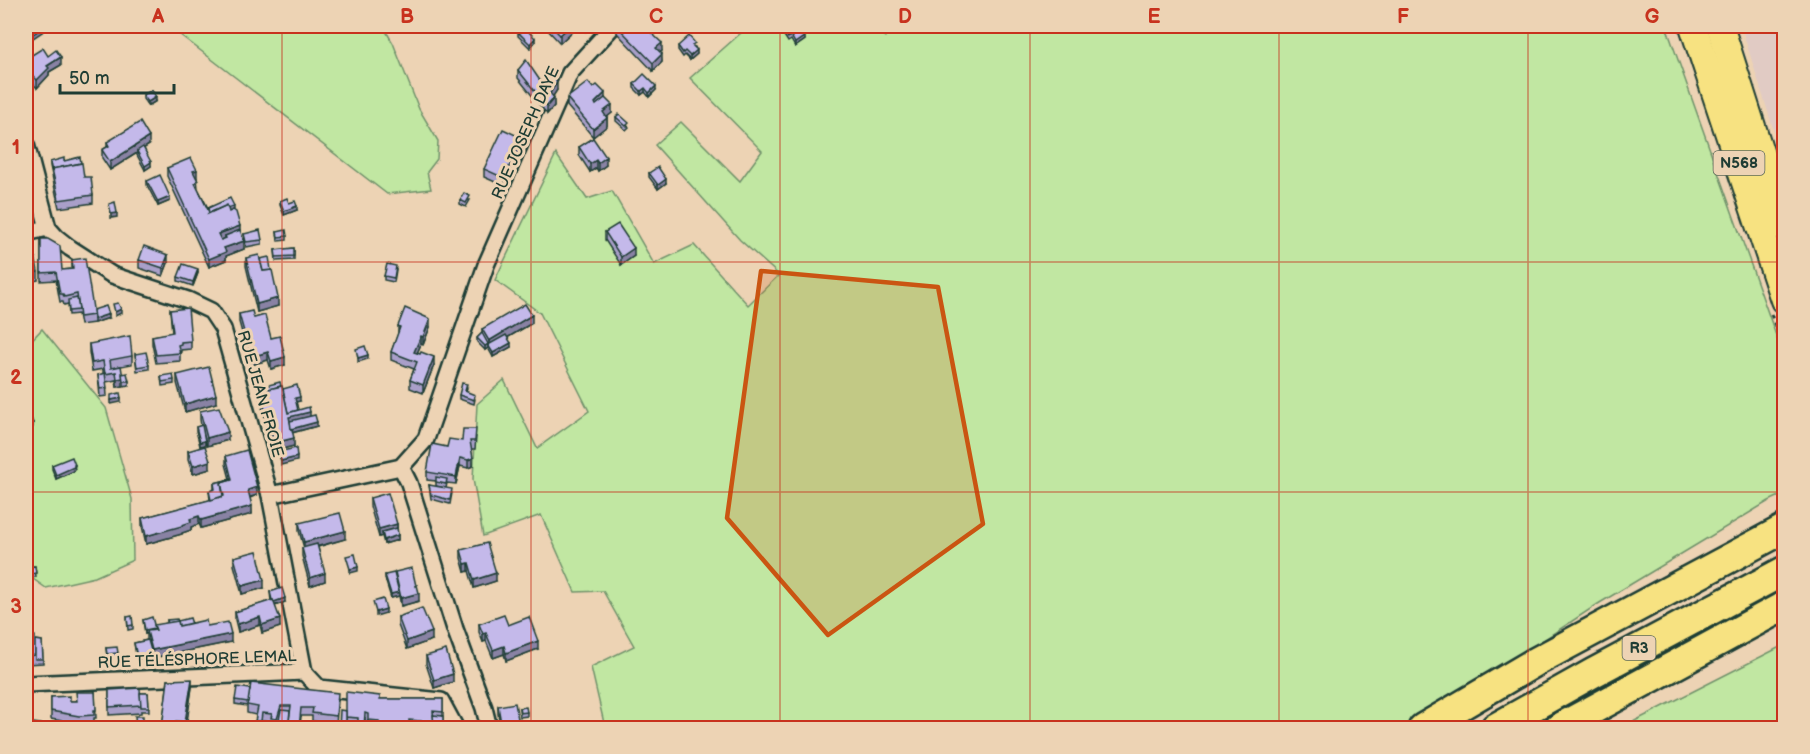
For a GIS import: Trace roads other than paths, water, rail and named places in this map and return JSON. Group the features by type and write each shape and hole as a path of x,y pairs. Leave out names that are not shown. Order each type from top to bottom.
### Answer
{"highway":[{"name":"N568","path":"1693,26 1785,300"},
{"name":"N568","path":"1720,26 1785,227"},
{"path":"1423,729 1537,661 1785,529"},
{"name":"R3","path":"1495,729 1603,667 1785,571"},
{"name":"R3","path":"1559,729 1785,606"}],"street":[{"name":"RUE JOSEPH DAYE","path":"401,467 426,439 486,265 570,73 613,26"},
{"path":"26,144 48,228 26,233"},
{"name":"RUE JEAN FROIE","path":"48,228 70,248 112,275 188,300 211,311 223,329 270,495 304,672"},
{"path":"270,495 401,467 409,483 489,729"},
{"name":"RUE TÉLÉSPHORE LEMAL","path":"26,684 304,672 319,688 441,701 454,727"}]}
